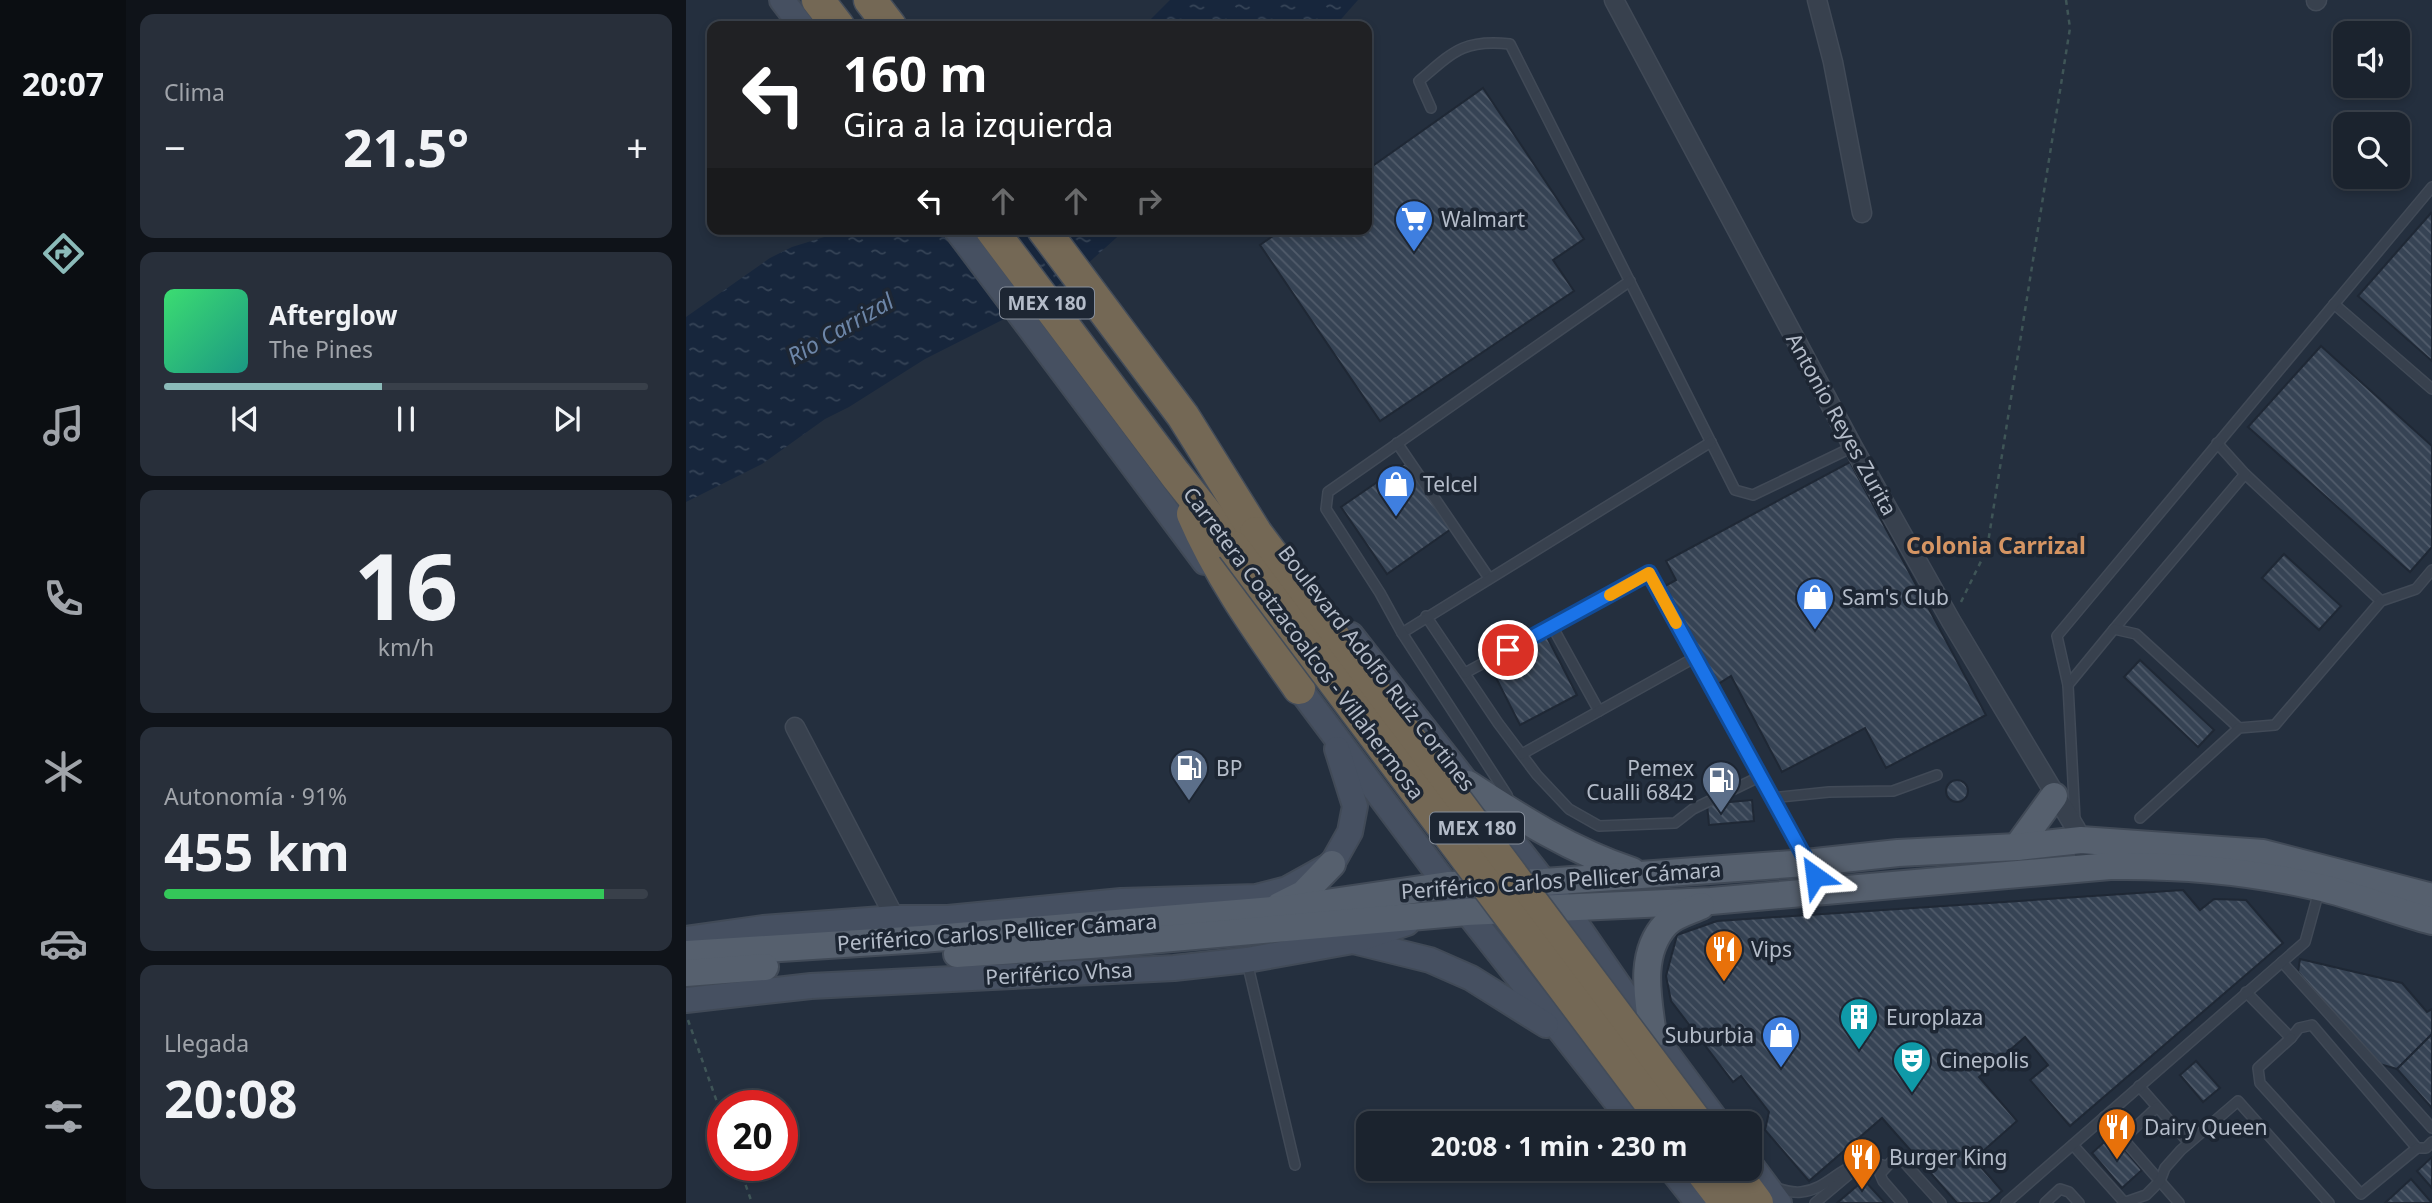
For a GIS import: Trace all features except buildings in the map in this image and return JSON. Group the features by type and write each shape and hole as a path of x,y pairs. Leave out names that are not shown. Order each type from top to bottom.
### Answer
{"highway":[{"path":"818,0 834,21"},
{"path":"870,0 886,21"},
{"name":"Carretera Coatzacoalcos - Villahermosa","path":"995,235 1096,392 1175,474 1245,540 1688,1111"},
{"name":"Carretera Coatzacoalcos - Villahermosa","path":"1047,235 1183,416 1245,540 1657,1111"},
{"path":"1175,474 1208,550 1299,688"},
{"path":"1709,1181 1726,1203"},
{"path":"1747,1181 1767,1197"}],"main road":[{"path":"1468,784 1513,813 1595,858 1644,874"},
{"path":"2017,848 2054,796"},
{"name":"Periférico Carlos Pellicer Cámara","path":"686,954 922,939 1270,910 1448,885 1544,882 1805,863 1898,853 2017,848 2078,835 2263,853 2432,920"},
{"path":"1270,910 1303,894 1332,864"},
{"name":"Periférico Carlos Pellicer Cámara","path":"686,973 1091,945 1467,912 1711,901 2087,867 2163,865 2266,876 2324,878 2432,897"},
{"path":"1653,1035 1646,977 1652,944 1667,922 1711,901"},
{"path":"1321,924 1353,941"}],"street":[{"path":"782,0 798,21"},
{"name":"Antonio Reyes Zurita","path":"1614,0 1853,447 1951,621 2078,835"},
{"path":"1817,0 1833,62 1862,213"},
{"path":"961,235 1096,392 1299,688 1467,912 1624,1111"},
{"name":"Boulevard Adolfo Ruiz Cortines","path":"1183,416 1564,908 1709,1111"},
{"path":"795,727 894,918"},
{"path":"686,939 762,928 894,918 948,918 1121,901 1256,897 1287,889 1332,864 1350,832 1355,806 1332,731"},
{"path":"2078,835 2087,867"},
{"name":"Periférico Vhsa","path":"686,1000 811,986 1174,968 1247,960 1353,941 1427,916"},
{"path":"1353,941 1430,960 1471,978 1565,1038"},
{"path":"1681,1181 1698,1203"},
{"path":"1759,1181 1767,1197"}],"lane":[{"path":"1431,108 1419,81 1458,49 1484,41 1510,44 1735,490 1753,495 1853,447"},
{"path":"2078,835 2068,685 2057,636 2432,187"},
{"path":"1513,813 1507,795 1326,509 1328,492 1630,281"},
{"path":"2334,304 2432,389"},
{"path":"1402,633 1711,442"},
{"path":"1398,443 1489,578"},
{"path":"2217,443 2245,474 2381,601"},
{"path":"2068,685 2245,474"},
{"path":"2140,818 2239,728 2275,725 2381,601 2416,589 2432,570"},
{"path":"1465,673 1649,573 1805,863 1824,890"},
{"path":"1426,616 1522,754 1569,809 1599,826 1675,823 1693,809 1759,777"},
{"path":"1552,626 1599,712"},
{"path":"2114,629 2136,634 2239,728"},
{"path":"1522,754 1695,658"},
{"path":"1771,799 1829,792 1893,791 1937,775"},
{"path":"2006,1203 2305,942 2324,878"},
{"path":"1247,960 1295,1165"},
{"path":"2282,962 2432,1128"},
{"path":"2246,992 2291,1038"},
{"path":"2417,1148 2312,1025 2300,1028 2258,1068 2260,1083 2361,1195 2417,1148 2426,1148 2432,1142"},
{"path":"2140,1086 2189,1143"},
{"path":"2073,1145 2124,1203 2146,1195 2160,1181 2165,1168 2189,1143 2238,1101 2329,1203"},
{"path":"2123,1139 2157,1107"},
{"path":"2104,1117 2179,1203"},
{"path":"1902,1203 1883,1181 1881,1174 1893,1160 1903,1161 1941,1203"},
{"path":"1767,1197 1784,1190 1801,1192 1816,1187 1842,1170 1863,1163 1875,1162 1886,1166"},
{"path":"1815,1203 1863,1163"},
{"path":"2045,1203 2060,1189 2069,1192 2079,1203"}],"path":[{"path":"1951,621 1987,549 2070,28 2066,0"},
{"path":"686,1014 713,1090"},
{"path":"744,1181 752,1203"}],"water":[{"path":"1170,0 1358,0 1339,21 1149,21"},
{"name":"Rio Carrizal","path":"831,235 1119,235 1084,267 1024,309 925,359 825,419 762,464 686,502 686,317 770,258 792,247"}],"slow traffic":[{"path":"1610,595 1649,573 1676,623"}],"place":[{"name":"Walmart","path":"1414,253"},
{"name":"Telcel","path":"1396,518"},
{"name":"Sam's Club","path":"1815,631"},
{"name":"BP","path":"1189,802"},
{"name":"Pemex Cualli 6842","path":"1721,814"},
{"name":"Vips","path":"1724,983"},
{"name":"Europlaza","path":"1859,1051"},
{"name":"Suburbia","path":"1781,1069"},
{"name":"Cinepolis","path":"1912,1094"},
{"name":"Dairy Queen","path":"2117,1161"},
{"name":"Burger King","path":"1862,1191"}],"district":[{"name":"Colonia Carrizal","path":"1996,545"}],"route":[{"path":"1508,650 1649,573 1805,863 1815,876"}]}
